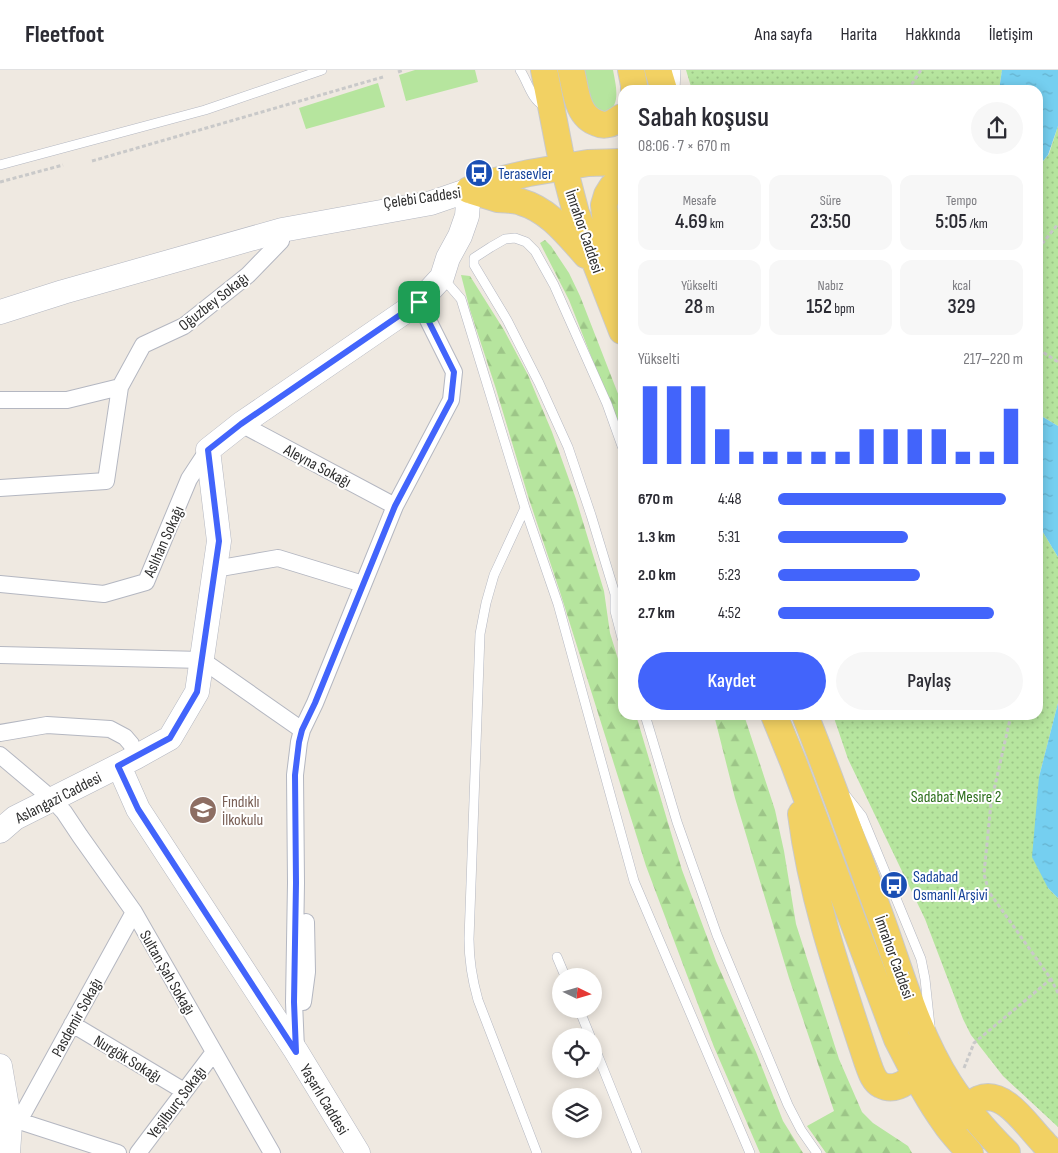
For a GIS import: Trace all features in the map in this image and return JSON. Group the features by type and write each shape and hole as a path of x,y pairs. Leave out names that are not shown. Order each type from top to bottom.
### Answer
{"main road":[{"name":"İmrahor Caddesi","path":"544,70 550,108 576,213 618,321"},
{"path":"571,70 580,109 585,116 592,121 607,125 618,119"},
{"path":"631,70 634,85"},
{"path":"658,70 662,85"},
{"path":"469,190 490,182 529,173 594,162 618,162"},
{"path":"618,182 607,195 604,205 608,242 618,276"},
{"path":"469,190 500,199 520,201 539,209 565,231 596,266"},
{"name":"İmrahor Caddesi","path":"776,720 897,1039 932,1103 952,1132 970,1153"},
{"name":"İmrahor Caddesi","path":"807,720 929,1046 949,1083 985,1130 1007,1153"},
{"path":"794,764 804,838 816,900 832,955 873,1076 880,1085 890,1088 905,1083 916,1075 925,1060 929,1046"},
{"path":"952,1132 954,1123 977,1099 996,1098 1012,1108 1054,1153"}],"street":[{"name":"Çelebi Caddesi","path":"0,312 281,226 303,216 436,192 469,190"},
{"path":"208,450 241,424 419,302 442,277 448,258 460,236 467,216 469,190"},
{"name":"Çelebi Caddesi","path":"0,302 124,261 281,226"},
{"name":"Oğuzbey Sokağı","path":"120,387 143,345 184,326 248,275 281,241 281,226"},
{"path":"296,1052 294,1002 295,775 299,742 302,730 315,703 395,506 451,400 454,372 419,302"},
{"path":"0,400 67,400 120,387 106,481 0,488"},
{"name":"Aleyna Sokağı","path":"241,424 395,506"},
{"name":"Aslangazi Caddesi","path":"0,831 15,818 170,738 197,692 219,541 208,450"},
{"name":"Aslıhan Sokağı","path":"0,584 104,594 146,582 190,479 208,450"},
{"path":"215,569 278,558 364,584"},
{"path":"0,654 202,660 302,730"},
{"path":"0,733 48,726 110,730 125,737 131,744 127,761"},
{"name":"Sultan Şah Sokağı","path":"0,755 52,798 64,812 134,912 272,1153"},
{"name":"Yaşarlı Caddesi","path":"127,761 138,809 296,1052 358,1153"},
{"name":"Pasdemir Sokağı","path":"14,1122 72,1024 134,912"},
{"name":"Nurgök Sokağı","path":"72,1024 184,1091"},
{"name":"Yeşilburç Sokağı","path":"138,1153 214,1052"},
{"path":"0,1066 14,1122 8,1153"},
{"path":"14,1122 118,1153"}],"lane":[{"path":"0,165 205,110 320,71 330,70"},
{"path":"520,70 538,103 550,108"},
{"path":"675,85 676,70"},
{"path":"618,435 607,404 558,294 535,251 526,242 515,238 506,239 474,258 474,265 507,320 568,446 618,590"},
{"path":"442,277 461,299 525,508 558,604 634,881 750,1153"},
{"path":"525,508 494,575 480,634 469,929 472,980 478,1000 537,1153"},
{"path":"618,598 615,611 618,623"},
{"path":"646,720 677,822 717,935 788,1105 801,1130 817,1153"},
{"path":"557,956 562,968"},
{"path":"602,1066 637,1153"}],"path":[{"path":"398,72 403,70"},
{"path":"911,85 921,70"},
{"path":"92,161 382,77"},
{"path":"0,182 63,165"},
{"path":"1043,243 1058,224"},
{"path":"1043,352 1058,362"},
{"path":"1010,720 991,803 984,874 990,892 1051,979 1058,993"},
{"path":"961,1076 974,1043 1051,979"}],"green space":[{"path":"415,70 475,70 478,82 406,101 399,75"},
{"path":"576,70 613,70 616,99 612,109 604,113 595,113"},
{"path":"686,70 1002,70 1000,85 690,85"},
{"path":"378,83 385,107 306,129 299,108"},
{"path":"1058,126 1058,426 1043,417 1043,161 1049,154"},
{"path":"618,197 618,239 612,204"},
{"path":"545,240 551,246 569,273 580,296 618,394 618,425 569,300 540,243"},
{"path":"461,275 470,276 504,330 528,375 552,432 576,499 604,591 610,633 618,659 618,720 637,720 682,870 716,961 756,1052 783,1121 803,1153 760,1153 714,1047 646,866 470,310"},
{"name":"Sadabat Mesire 2","path":"1043,532 1058,557 1058,703 1039,777 1048,888 1058,898 1058,1127 1003,1076 971,1035 963,1019 925,919 848,759 835,720 1043,720"},
{"path":"715,720 746,720 775,810 796,924 839,1059 862,1112 873,1123 908,1146 912,1153 826,1153 807,1126 834,1111 789,978 735,798"}],"water":[{"path":"1002,70 1058,70 1058,126 1048,155 1043,161 1043,85 1000,85"},
{"path":"1043,417 1058,426 1058,557 1043,532"},
{"path":"1058,703 1058,898 1048,888 1032,857 1039,777"}],"place":[{"name":"Terasevler","path":"479,173"},
{"name":"Fındıklı İlkokulu","path":"203,810"},
{"name":"Sadabad Osmanlı Arşivi","path":"894,885"}],"route":[{"path":"419,302 454,372 451,400 395,506 315,703 302,730 299,742 295,775 294,1002 296,1052 138,809 118,766 170,738 197,692 219,541 208,450 241,424 419,302"}]}
